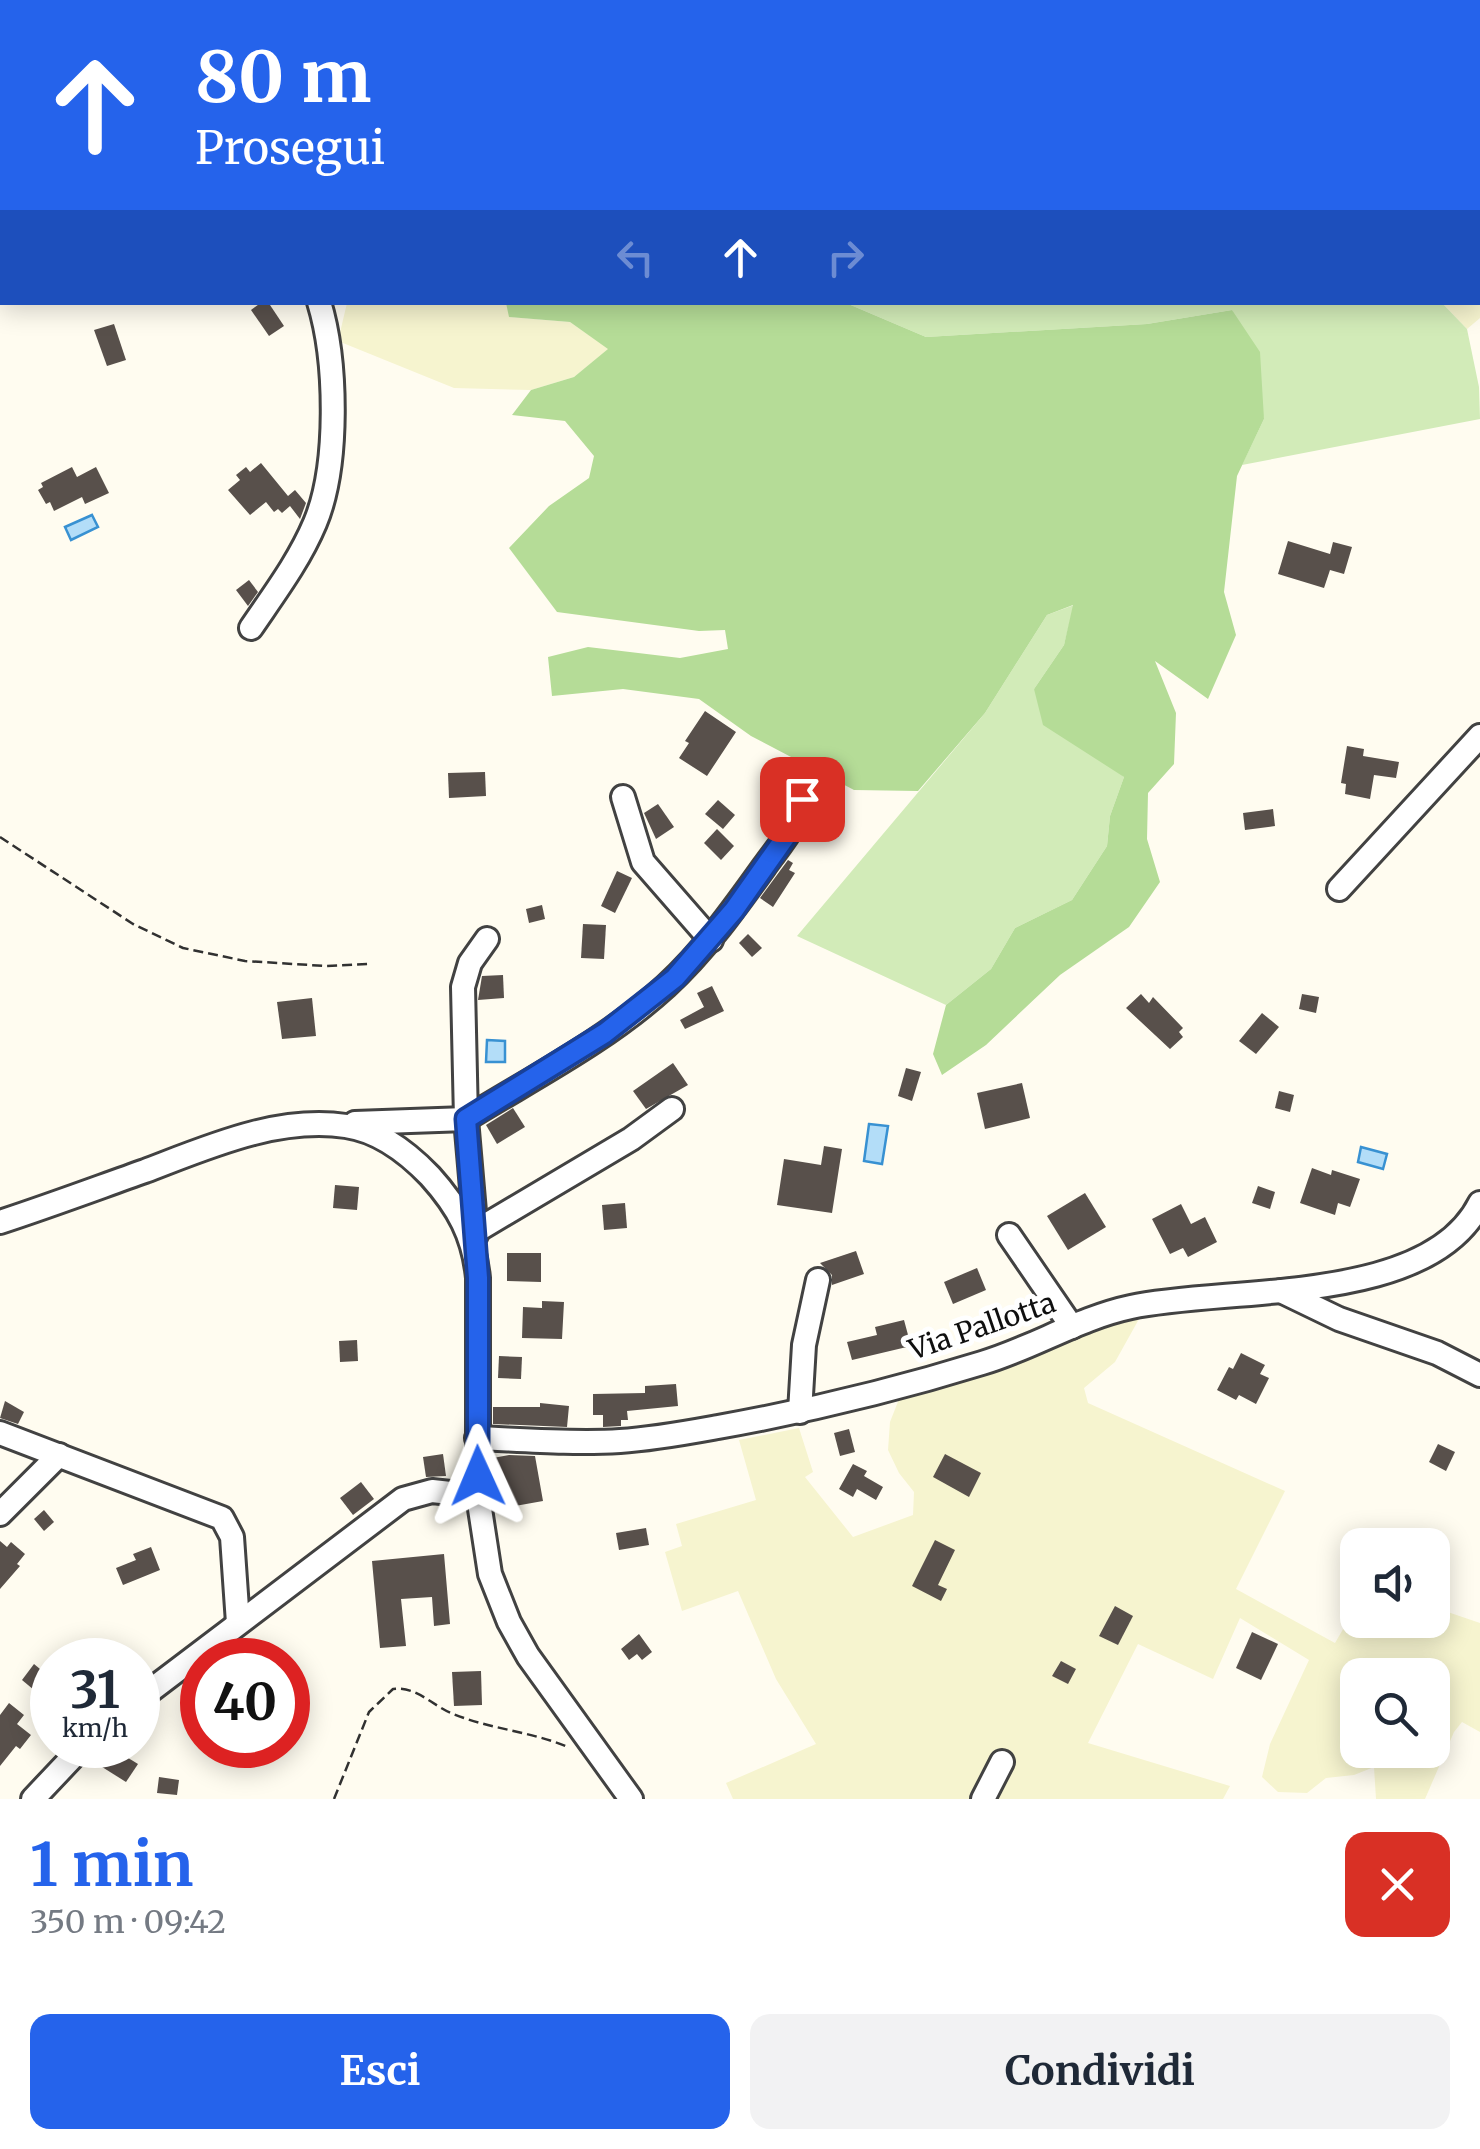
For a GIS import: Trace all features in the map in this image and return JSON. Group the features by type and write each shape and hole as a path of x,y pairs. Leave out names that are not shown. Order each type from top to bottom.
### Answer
{"street":[{"path":"250,628 304,546 325,490 332,368 320,305"},
{"path":"1340,889 1480,736"},
{"path":"0,1222 223,1142 302,1125 466,1119 634,1013 675,978 710,940 796,822 802,793"},
{"path":"624,797 643,862 710,940"},
{"path":"487,939 470,963 463,987 466,1119 478,1278 478,1496 487,1566 514,1631 540,1675 631,1799"},
{"path":"476,1231 631,1140 672,1109"},
{"path":"302,1125 346,1126 367,1131 414,1160 464,1220 478,1278"},
{"name":"Via Pallotta","path":"477,1438 631,1440 800,1412 978,1364 1138,1305 1346,1281 1422,1258 1454,1238 1480,1203"},
{"path":"1009,1235 1072,1327"},
{"path":"800,1412 804,1345 818,1280"},
{"path":"1281,1290 1339,1319 1437,1354 1480,1375"},
{"path":"0,1433 222,1518 232,1537 238,1623"},
{"path":"0,1514 59,1455"},
{"path":"160,1683 403,1499 432,1491 478,1496"},
{"path":"983,1799 1002,1762"},
{"path":"33,1799 62,1768"}],"path":[{"path":"0,837 133,924 183,948 245,961 326,966 368,964"},
{"path":"334,1799 369,1712 393,1689 407,1689 453,1714 537,1735 572,1749"}],"shaded area":[{"path":"347,305 507,305 510,317 570,322 609,349 574,377 531,390 454,388 338,341"},
{"path":"1444,305 1480,305 1480,318 1467,329"},
{"path":"1139,1319 1115,1362 1084,1388 1088,1403 1285,1491 1236,1589 1335,1643 1340,1634 1340,1638 1450,1638 1450,1613 1480,1623 1480,1732 1462,1722 1450,1741 1450,1658 1340,1658 1340,1768 1372,1768 1354,1775 1326,1778 1307,1793 1278,1792 1262,1777 1270,1744 1309,1660 1240,1618 1213,1679 1138,1644 1088,1743 1230,1786 1223,1799 733,1799 726,1783 816,1744 776,1679 738,1591 682,1611 665,1552 682,1546 676,1524 756,1500 739,1440 799,1428 813,1472 805,1477 853,1537 913,1515 914,1492 888,1450 890,1422 901,1394 1111,1320"},
{"path":"1374,1768 1438,1768 1425,1799 1376,1799"}],"green space":[{"path":"506,305 851,305 926,337 1147,324 1232,310 1260,352 1264,419 1237,476 1224,592 1236,635 1208,699 1155,661 1176,713 1174,764 1148,793 1147,839 1160,882 1129,927 1060,975 986,1045 942,1075 933,1054 946,1005 991,969 1015,928 1072,900 1107,846 1110,816 1124,777 1043,725 1034,689 1064,645 1073,605 1047,615 985,713 918,791 854,790 751,736 699,699 623,689 552,696 548,657 588,647 680,658 728,649 725,630 699,631 557,612 509,548 549,506 589,478 594,456 565,421 512,415 531,390 574,377 608,349 570,322 509,317"},
{"path":"851,305 1444,305 1467,329 1479,387 1480,419 1242,465 1264,419 1232,310 1147,324 926,337"},
{"path":"1074,605 1064,645 1034,689 1124,777 1110,816 1107,846 1072,900 1015,928 991,969 946,1005 797,936 985,713 1047,615"}],"water":[{"path":"92,515 98,527 71,540 65,527"},
{"path":"487,1040 505,1041 505,1062 486,1062"},
{"path":"869,1124 888,1126 882,1164 864,1161"},
{"path":"1361,1147 1387,1154 1383,1169 1358,1162"}],"building":[{"path":"258,305 270,305 284,326 269,336 251,310"},
{"path":"114,324 126,360 107,366 94,330"},
{"path":"261,463 288,496 295,490 306,503 300,519 290,506 282,513 278,509 274,512 266,502 250,515 228,490 240,480 236,475 246,467 250,472"},
{"path":"72,467 77,477 96,467 109,493 85,504 82,497 54,511 38,490 43,487 41,483"},
{"path":"1288,541 1330,554 1333,542 1352,547 1344,574 1330,570 1324,588 1278,574"},
{"path":"249,580 258,592 248,606 236,590"},
{"path":"705,711 736,732 707,776 679,758"},
{"path":"1347,746 1364,749 1363,756 1399,762 1396,778 1374,775 1370,799 1345,794 1346,784 1341,783"},
{"path":"485,772 486,796 449,798 448,773"},
{"path":"718,800 735,815 723,829 705,814"},
{"path":"658,804 674,827 656,839 644,813"},
{"path":"1273,809 1275,826 1245,830 1243,813"},
{"path":"717,829 734,846 721,860 704,843"},
{"path":"788,860 793,863 789,870 795,873 773,907 760,898"},
{"path":"617,871 632,878 615,913 601,906"},
{"path":"542,905 545,919 529,923 526,909"},
{"path":"583,924 606,925 604,959 581,958"},
{"path":"748,934 762,948 752,957 739,943"},
{"path":"503,975 504,998 478,1000 482,976"},
{"path":"712,986 724,1011 685,1029 680,1020 704,1007 697,993"},
{"path":"1141,994 1149,1003 1153,997 1183,1028 1179,1032 1183,1037 1170,1049 1126,1008"},
{"path":"1302,994 1319,997 1316,1013 1299,1009"},
{"path":"312,998 316,1036 282,1039 277,1002"},
{"path":"1262,1013 1279,1027 1256,1054 1239,1041"},
{"path":"673,1063 688,1085 646,1109 633,1091"},
{"path":"906,1068 921,1072 912,1101 898,1096"},
{"path":"1022,1083 1030,1118 985,1129 977,1093"},
{"path":"1279,1091 1294,1095 1290,1112 1275,1108"},
{"path":"513,1108 525,1127 497,1144 486,1125"},
{"path":"824,1146 842,1149 832,1213 777,1205 784,1159 821,1165"},
{"path":"1312,1168 1360,1179 1350,1207 1338,1203 1335,1215 1300,1203"},
{"path":"335,1185 359,1187 357,1210 333,1208"},
{"path":"1258,1186 1275,1192 1270,1209 1252,1203"},
{"path":"1085,1193 1106,1227 1068,1250 1047,1216"},
{"path":"625,1203 627,1228 604,1230 602,1205"},
{"path":"1181,1204 1191,1224 1205,1217 1217,1242 1188,1257 1183,1248 1170,1254 1152,1219"},
{"path":"856,1251 864,1274 832,1285 832,1275 820,1263"},
{"path":"507,1253 541,1253 541,1282 507,1281"},
{"path":"977,1268 986,1290 953,1304 944,1282"},
{"path":"542,1301 564,1302 562,1339 522,1338 523,1307 542,1308"},
{"path":"904,1320 911,1346 852,1360 847,1342 877,1335 875,1327"},
{"path":"357,1340 358,1361 340,1362 339,1341"},
{"path":"1241,1353 1265,1365 1260,1374 1269,1378 1256,1404 1217,1390"},
{"path":"499,1356 522,1357 521,1379 498,1378"},
{"path":"676,1384 678,1406 627,1411 628,1420 621,1420 621,1426 603,1427 603,1415 593,1415 593,1394 645,1393 645,1386"},
{"path":"5,1401 24,1412 18,1424 0,1418"},
{"path":"540,1403 569,1406 567,1427 493,1424 493,1407 540,1407"},
{"path":"849,1429 855,1452 840,1456 834,1433"},
{"path":"1438,1444 1455,1452 1446,1471 1429,1462"},
{"path":"443,1454 446,1476 426,1477 423,1457"},
{"path":"945,1454 981,1473 969,1497 933,1477"},
{"path":"535,1456 543,1501 504,1508 501,1492 493,1494 493,1458"},
{"path":"853,1464 883,1487 876,1500 857,1489 853,1497 839,1489"},
{"path":"361,1482 374,1499 353,1515 340,1498"},
{"path":"44,1510 54,1522 44,1531 34,1519"},
{"path":"646,1528 649,1545 619,1550 616,1533"},
{"path":"935,1540 955,1550 938,1585 947,1589 941,1601 912,1586"},
{"path":"0,1541 7,1547 11,1542 25,1554 0,1589"},
{"path":"151,1547 160,1570 123,1585 116,1568 136,1560 133,1554"},
{"path":"444,1554 450,1624 434,1626 432,1597 401,1599 406,1646 380,1648 372,1561"},
{"path":"1115,1606 1133,1616 1118,1645 1099,1636"},
{"path":"1252,1632 1278,1644 1261,1680 1236,1668"},
{"path":"639,1634 652,1652 642,1660 637,1654 629,1660 621,1649"},
{"path":"1061,1661 1076,1669 1068,1684 1052,1676"},
{"path":"30,1669 30,1687 22,1680"},
{"path":"481,1671 482,1705 454,1706 452,1672"},
{"path":"9,1703 24,1715 17,1724 30,1736 0,1766 0,1715"},
{"path":"104,1768 135,1768 126,1782"},
{"path":"159,1777 179,1780 177,1795 157,1793"}],"route":[{"path":"478,1476 478,1278 466,1119 605,1033 675,978 734,910 796,822 802,799"}]}
